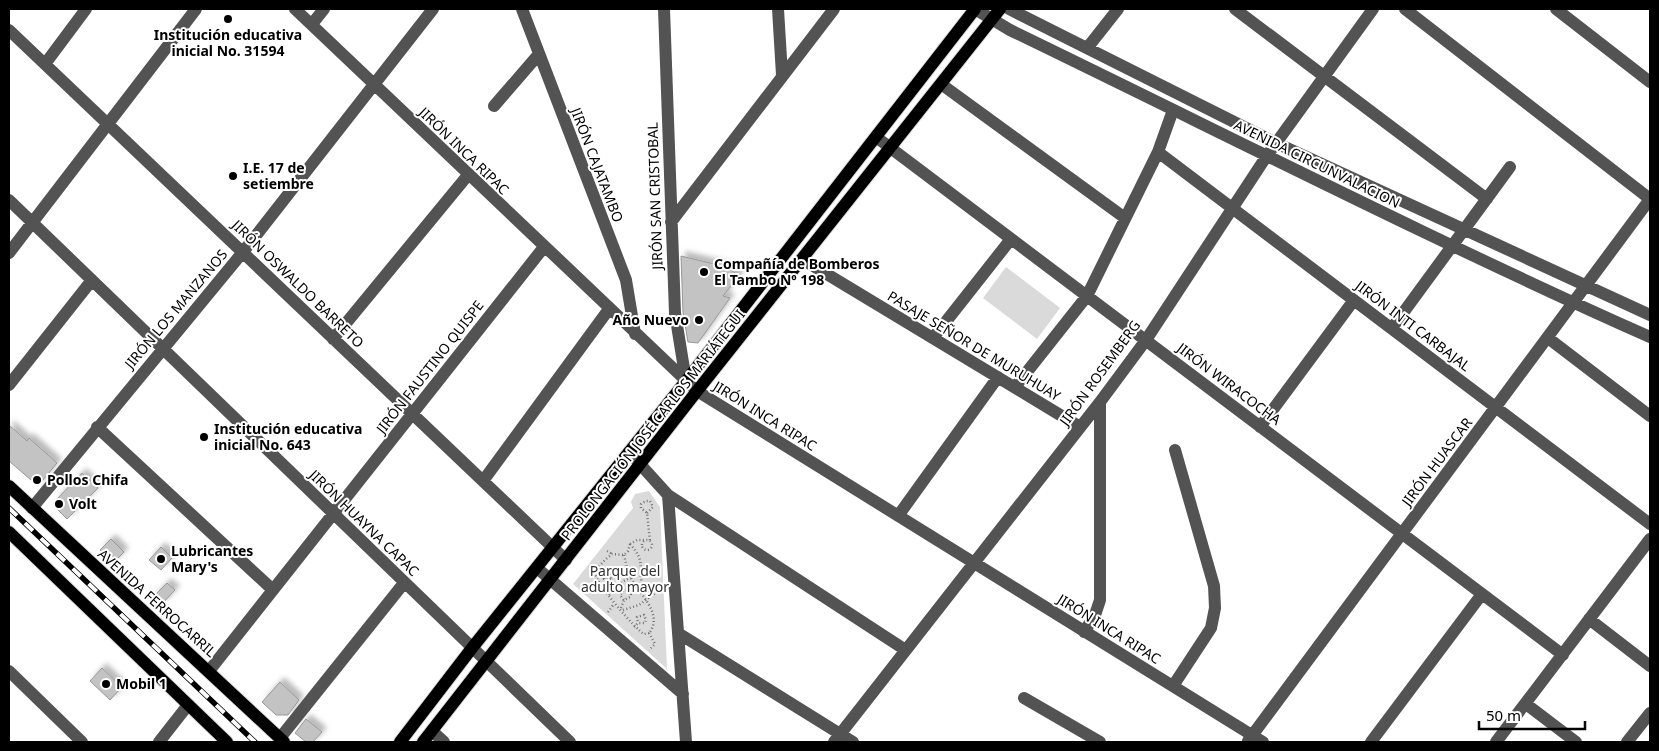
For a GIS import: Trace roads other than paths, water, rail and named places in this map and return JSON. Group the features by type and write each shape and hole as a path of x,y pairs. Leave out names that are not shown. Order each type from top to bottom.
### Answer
{"main road":[{"name":"PROLONGACIÓN JOSÉ CARLOS MARIÁTEGUI","path":"400,742 472,648 686,381 975,9"},
{"name":"PROLONGACIÓN JOSÉ CARLOS MARIÁTEGUI","path":"423,742 697,391 1000,9"},
{"name":"AVENIDA FERROCARRIL","path":"9,486 282,740"},
{"path":"9,534 227,742"}],"street":[{"path":"45,64 86,9"},
{"path":"9,253 109,125 196,9"},
{"name":"JIRÓN INCA RIPAC","path":"295,9 697,391 1172,686 1254,740"},
{"path":"312,24 324,9"},
{"name":"JIRÓN LOS MANZANOS","path":"32,508 242,252 372,84 433,9"},
{"name":"JIRÓN CAJATAMBO","path":"522,9 626,280 635,334"},
{"name":"JIRÓN SAN CRISTOBAL","path":"664,9 675,314 686,381"},
{"path":"778,9 782,75"},
{"path":"671,222 834,9"},
{"name":"AVENIDA CIRCUNVALACION","path":"975,9 992,20 1266,157 1573,303 1650,337"},
{"name":"AVENIDA CIRCUNVALACION","path":"1009,9 1276,143 1650,315"},
{"path":"1088,48 1118,9"},
{"path":"1235,9 1486,199"},
{"name":"JIRÓN ROSEMBERG","path":"837,738 904,649 1100,402 1146,340 1266,157 1373,9"},
{"path":"1405,9 1650,199"},
{"path":"1556,9 1650,82"},
{"name":"JIRÓN OSWALDO BARRETO","path":"9,30 566,560"},
{"path":"494,106 538,54"},
{"path":"941,84 1125,218"},
{"path":"1015,388 1087,296 1158,152 1173,110"},
{"name":"JIRÓN WIRACOCHA","path":"876,137 1563,655"},
{"name":"JIRÓN INTI CARBAJAL","path":"1158,152 1650,524"},
{"path":"1392,328 1510,167"},
{"path":"333,339 468,175"},
{"name":"JIRÓN HUASCAR","path":"1254,740 1402,534 1650,199"},
{"name":"JIRÓN HUAYNA CAPAC","path":"9,200 472,648 484,662 570,742"},
{"path":"933,338 1012,239"},
{"name":"JIRÓN FAUSTINO QUISPE","path":"209,671 544,247"},
{"name":"PASAJE SEÑOR DE MURUHUAY","path":"802,259 1080,427"},
{"path":"9,385 92,280"},
{"path":"1260,427 1354,300"},
{"path":"482,481 609,309"},
{"path":"1548,338 1650,416"},
{"path":"898,516 998,377"},
{"path":"1084,632 1095,615 1100,600 1100,402"},
{"path":"97,427 273,590"},
{"path":"1172,686 1211,628 1216,608 1214,586 1175,450"},
{"path":"629,452 668,495 904,649"},
{"path":"668,495 686,742"},
{"path":"1496,742 1650,540"},
{"path":"536,568 683,694"},
{"path":"282,740 404,582"},
{"path":"1371,742 1482,594"},
{"path":"1589,619 1650,666"},
{"path":"678,633 837,738 853,742"},
{"path":"9,671 82,742"},
{"path":"1024,698 1100,742"},
{"path":"1526,704 1576,742"},
{"path":"159,742 188,705"},
{"path":"1627,742 1650,712"},
{"path":"432,731 444,742"}],"railway":[{"path":"9,508 255,742"}],"place":[{"name":"Institución educativa inicial No. 31594","path":"228,19"},
{"name":"I.E. 17 de setiembre","path":"233,176"},
{"name":"Compañía de Bomberos El Tambo Nº 198","path":"704,272"},
{"name":"Año Nuevo","path":"699,320"},
{"name":"Institución educativa inicial No. 643","path":"204,437"},
{"name":"Pollos Chifa","path":"37,480"},
{"name":"Volt","path":"59,504"},
{"name":"Lubricantes Mary's","path":"161,559"},
{"name":"Mobil 1","path":"106,684"}],"park label":[{"name":"Parque del adulto mayor","path":"625,580"}]}
